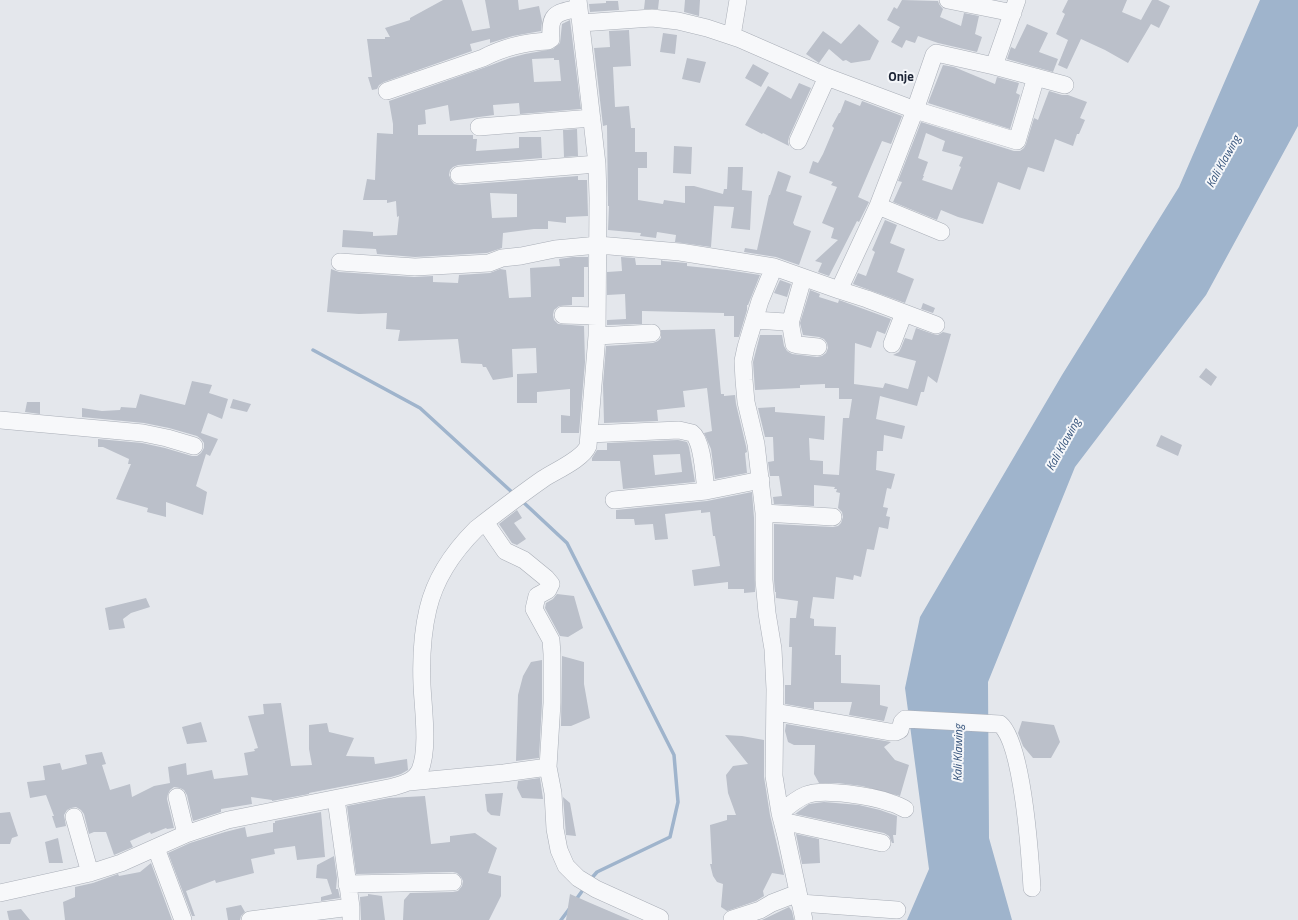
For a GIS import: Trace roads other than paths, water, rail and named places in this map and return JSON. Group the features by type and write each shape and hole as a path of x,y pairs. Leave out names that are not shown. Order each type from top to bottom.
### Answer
{"street":[{"path":"732,36 738,0"},
{"path":"948,0 1015,7 994,66"},
{"path":"409,782 420,770 424,755 423,648 428,609 434,589 448,563 467,538 485,522 584,452 588,446 597,316 598,198 592,118 579,10"},
{"path":"387,91 483,58 496,51 522,43 548,41 551,39 550,28 553,17 560,12 579,10 678,21 707,28 732,36 827,77 915,110 1017,140 1036,77"},
{"path":"839,290 878,206 936,53 994,66 1065,85"},
{"path":"798,141 827,77"},
{"path":"479,127 592,118"},
{"path":"459,175 596,164"},
{"path":"878,206 941,232"},
{"path":"340,262 415,267 489,263 502,258 521,256 555,249 598,245 680,252 774,267 936,325"},
{"path":"774,267 760,301 751,329 744,361 744,380 746,402 756,444 764,513 764,580 767,613 773,649 775,712 774,776 781,817 804,920"},
{"path":"803,278 790,321 792,340 794,344 798,345 818,346"},
{"path":"892,344 904,313"},
{"path":"563,315 597,316"},
{"path":"755,320 790,321"},
{"path":"596,336 652,333"},
{"path":"0,420 143,433 194,446"},
{"path":"589,434 679,430 692,433 697,439 700,451 706,491"},
{"path":"614,500 706,491 761,480"},
{"path":"764,513 833,517"},
{"path":"485,522 505,551 524,560 551,584 548,590 536,596 534,609 551,640 552,696 548,767 553,793 555,829 559,850 571,872 578,878 596,889 660,918"},
{"path":"775,712 890,732 900,730 902,722 905,719 1000,724 1010,736 1019,774 1029,840 1032,888"},
{"path":"0,893 51,883 90,873 121,863 186,834 228,820 249,815 336,799 393,787 409,782 504,773 548,767"},
{"path":"781,817 800,798 818,793 852,795 876,799 891,802 906,809"},
{"path":"177,797 186,834"},
{"path":"250,920 351,914 336,799"},
{"path":"781,817 882,843"},
{"path":"74,818 90,873"},
{"path":"156,848 183,920"},
{"path":"347,884 453,882"},
{"path":"732,919 760,910 772,903 799,898 897,910"}],"water":[{"name":"Kali Klawing","path":"1260,0 1298,0 1298,126 1206,295 1075,467 988,682 989,838 1012,920 907,920 929,869 905,688 920,617 1062,375 1179,187"}],"waterway":[{"path":"313,350 420,408 514,494"},
{"path":"522,501 567,543 674,755 678,802 670,837 597,872 590,880"},
{"path":"575,901 585,887"},
{"path":"561,920 570,908"}],"district":[{"name":"Onje","path":"901,78"}]}
